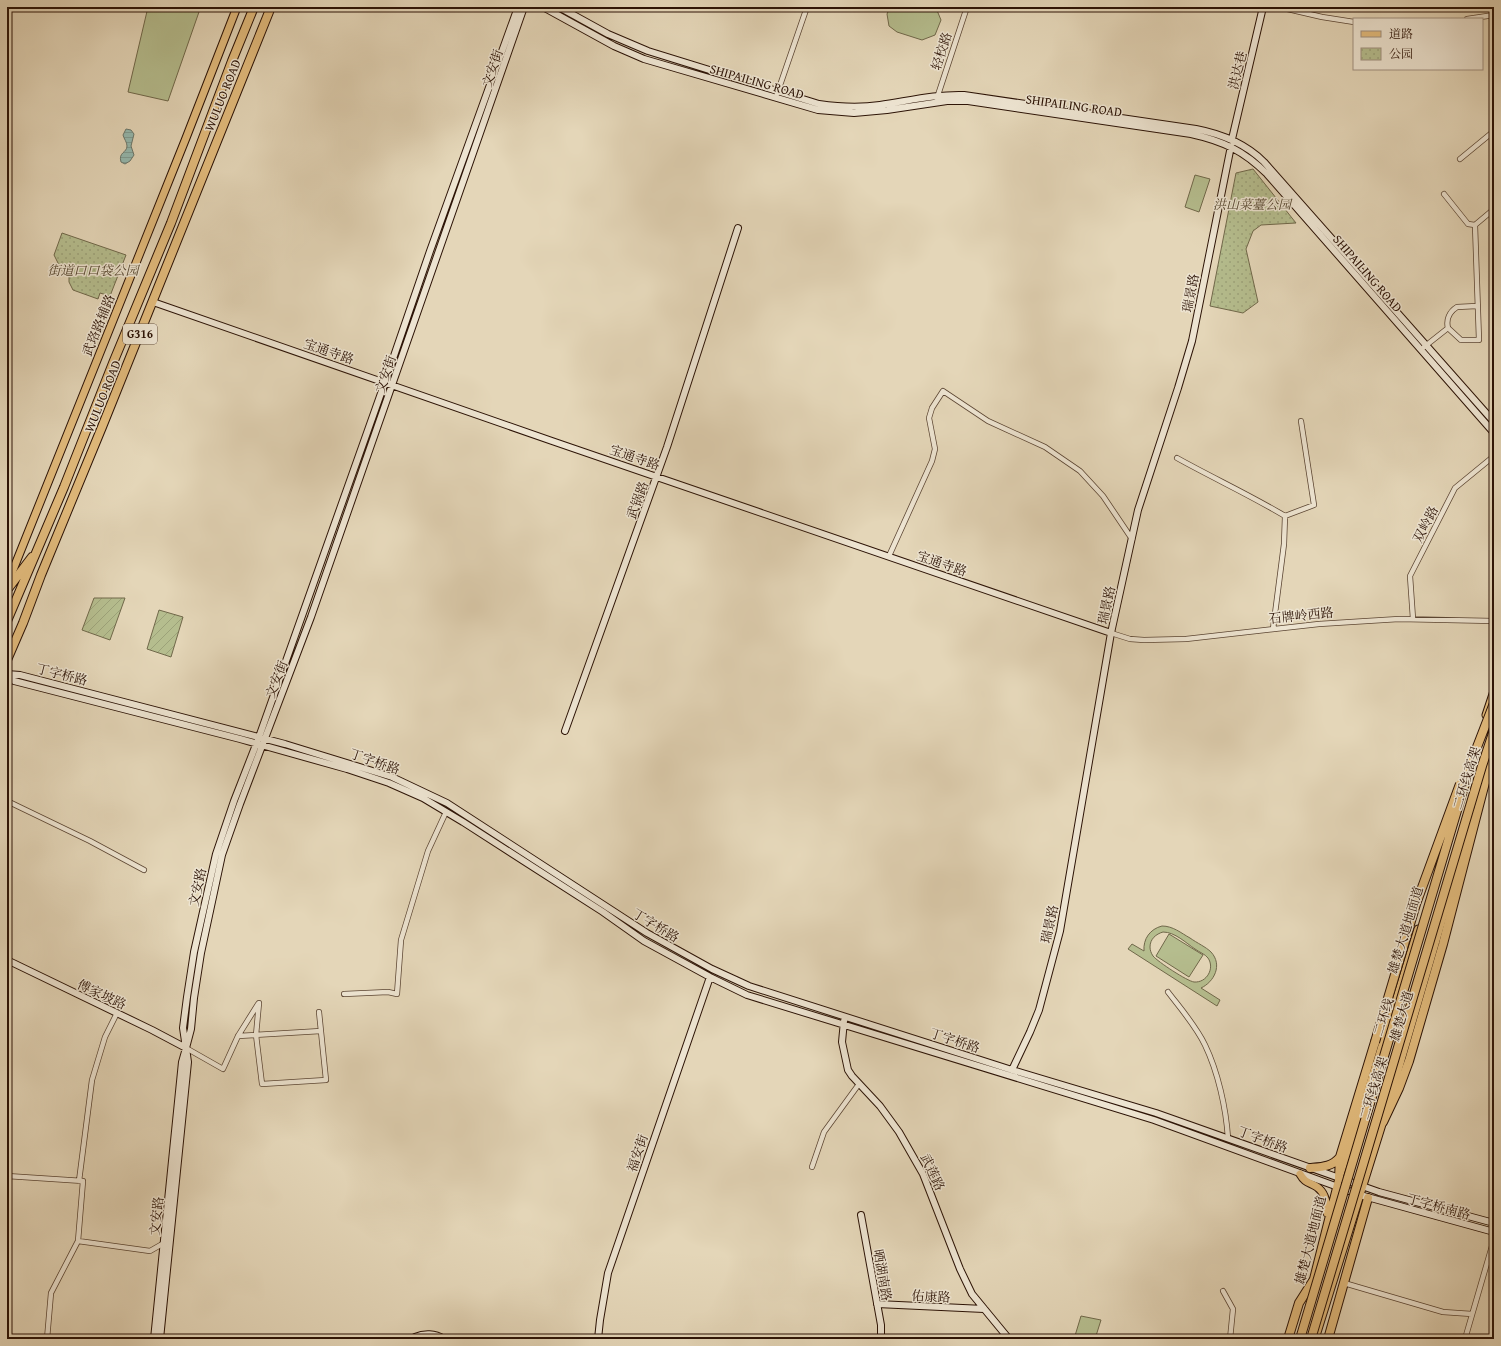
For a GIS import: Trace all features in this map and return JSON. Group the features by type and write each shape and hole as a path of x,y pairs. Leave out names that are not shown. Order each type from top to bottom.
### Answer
{"highway":[{"name":"WULUO ROAD","path":"7,621 40,545 171,222 254,7"},
{"name":"WULUO ROAD","path":"7,660 271,7"},
{"path":"7,590 40,545"},
{"name":"二环线","path":"1300,1339 1472,760 1494,703"},
{"name":"二环线高架","path":"1311,1339 1494,730"},
{"path":"1383,1122 1399,1088 1409,1060 1445,937 1494,747"},
{"path":"1339,1178 1340,1157 1416,904 1461,781 1472,760"},
{"path":"1310,1168 1327,1166 1335,1163 1340,1157"},
{"path":"1328,1339 1368,1198"},
{"path":"1288,1339 1299,1303 1313,1281"}],"main road":[{"name":"武珞路辅路","path":"7,585 184,146 237,7"},
{"name":"文安街","path":"258,737 518,7"},
{"name":"文安街","path":"263,746 311,617 524,7"},
{"name":"SHIPAILING ROAD","path":"543,7 614,46 644,59 777,95"},
{"name":"SHIPAILING ROAD","path":"559,7 608,34 648,50 818,110 841,113 872,112 956,94 1095,113 1208,131 1232,139 1254,153 1264,162 1424,348 1494,433"},
{"name":"洪达巷","path":"1232,139 1263,7"},
{"name":"SHIPAILING ROAD","path":"937,99 968,101 1191,134 1209,138 1231,146 1249,157 1267,174 1424,348 1494,422"},
{"name":"瑞景路","path":"1012,1070 1039,1010 1060,931 1111,633 1138,510 1192,342 1231,146"},
{"name":"武锅路","path":"565,731 657,476 738,228"},
{"name":"宝通寺路","path":"153,302 1111,633"},
{"name":"丁字桥路","path":"7,674 20,675 258,737 343,761 392,777 448,803 606,907 676,950 749,986 1012,1070 1156,1113 1339,1178"},
{"name":"丁字桥路","path":"7,677 18,682 347,769 390,783 422,798 446,812 571,891 644,941 710,977 747,995 1154,1120 1246,1152 1336,1188"},
{"name":"雄楚大道地面道","path":"1296,1339 1313,1281 1339,1178 1377,1062 1447,834 1494,691"},
{"name":"文安路","path":"160,1339 188,1062 183,1028 194,952 216,854 258,737"},
{"name":"文安路","path":"154,1339 182,1062 191,1029 200,953 222,856 240,804 263,746"},
{"name":"雄楚大道","path":"1315,1339 1383,1122 1494,747"},
{"name":"傅家坡路","path":"7,960 186,1048"},
{"name":"福安街","path":"598,1339 608,1273 710,977"},
{"name":"武莲路","path":"845,1016 842,1042 848,1070 880,1106 899,1132 920,1167 962,1274 972,1294 1009,1339"},
{"path":"1300,1174 1303,1180 1317,1187 1323,1193 1326,1201 1328,1218"},
{"name":"丁字桥南路","path":"1339,1178 1398,1198 1494,1224"},
{"name":"丁字桥南路","path":"1336,1188 1395,1206 1494,1232"},
{"name":"晒湖南路","path":"861,1215 881,1325 881,1339"},
{"name":"佑康路","path":"877,1304 984,1309"},
{"path":"415,1337 424,1334 440,1336 444,1339"}],"street":[{"path":"777,95 806,7"},
{"name":"轻校路","path":"937,99 967,7"},
{"path":"1279,7 1322,17 1353,22"},
{"path":"1477,18 1494,16"},
{"path":"1460,158 1494,131"},
{"path":"1444,194 1468,224 1475,225 1494,209"},
{"path":"1475,225 1479,340 1461,340 1448,328 1448,319 1454,309 1477,306"},
{"path":"1424,348 1448,328"},
{"path":"889,556 932,461 935,449 929,418 932,408 943,391 988,421 1045,447 1080,471 1103,496 1132,539"},
{"path":"1285,516 1314,505 1301,420"},
{"name":"双岭路","path":"1413,619 1410,576 1455,488 1494,456"},
{"path":"1177,458 1259,500 1285,516"},
{"path":"1273,629 1284,544 1285,516"},
{"name":"石牌岭西路","path":"1111,633 1130,639 1186,639 1319,624 1413,619 1494,621"},
{"path":"7,800 90,841 144,870"},
{"path":"344,994 388,992 397,994 401,940 428,851 446,812"},
{"path":"1168,992 1197,1031 1205,1046 1215,1074 1227,1119 1228,1138"},
{"path":"186,1048 223,1069 238,1036 259,1003 256,1035 262,1084 326,1080 319,1012"},
{"path":"79,1181 92,1080 105,1037 117,1013"},
{"path":"238,1036 321,1031"},
{"path":"812,1167 824,1132 859,1084"},
{"path":"7,1176 83,1181 78,1241 51,1293 46,1339"},
{"path":"78,1241 150,1251 164,1243"},
{"path":"1466,1339 1492,1246"},
{"path":"1344,1283 1443,1312 1472,1314"},
{"path":"1224,1291 1233,1309 1230,1339"}],"green space":[{"path":"148,7 198,7 200,9 168,101 128,92"},
{"path":"890,7 936,8 941,20 935,35 922,40 897,32 889,26 887,14"},
{"name":"洪山菜薹公园","path":"1253,169 1296,223 1261,225 1253,231 1246,249 1258,302 1243,313 1210,306 1236,173"},
{"path":"1195,175 1210,179 1199,212 1185,207"},
{"name":"街道口口袋公园","path":"62,233 126,255 110,296 100,293 98,299 73,290 69,282 69,273 62,271 54,255"},
{"path":"94,598 125,598 110,640 82,630"},
{"path":"159,610 183,617 171,657 147,649"},
{"path":"1166,926 1173,928 1204,947 1215,957 1217,968 1215,973 1210,982 1201,988 1220,1000 1217,1006 1128,949 1132,944 1144,951 1145,942 1148,935 1158,927","holes":["1167,932 1180,938 1208,958 1211,966 1208,974 1203,980 1199,982 1190,981 1173,971 1153,956 1150,948 1152,939 1160,933"]},
{"path":"1169,934 1203,955 1189,977 1156,956"},
{"path":"1081,1316 1101,1320 1095,1339 1074,1339"}],"water":[{"path":"126,129 131,130 134,134 131,146 134,155 130,161 125,164 121,162 120,159 127,148 127,143 123,135"}]}
